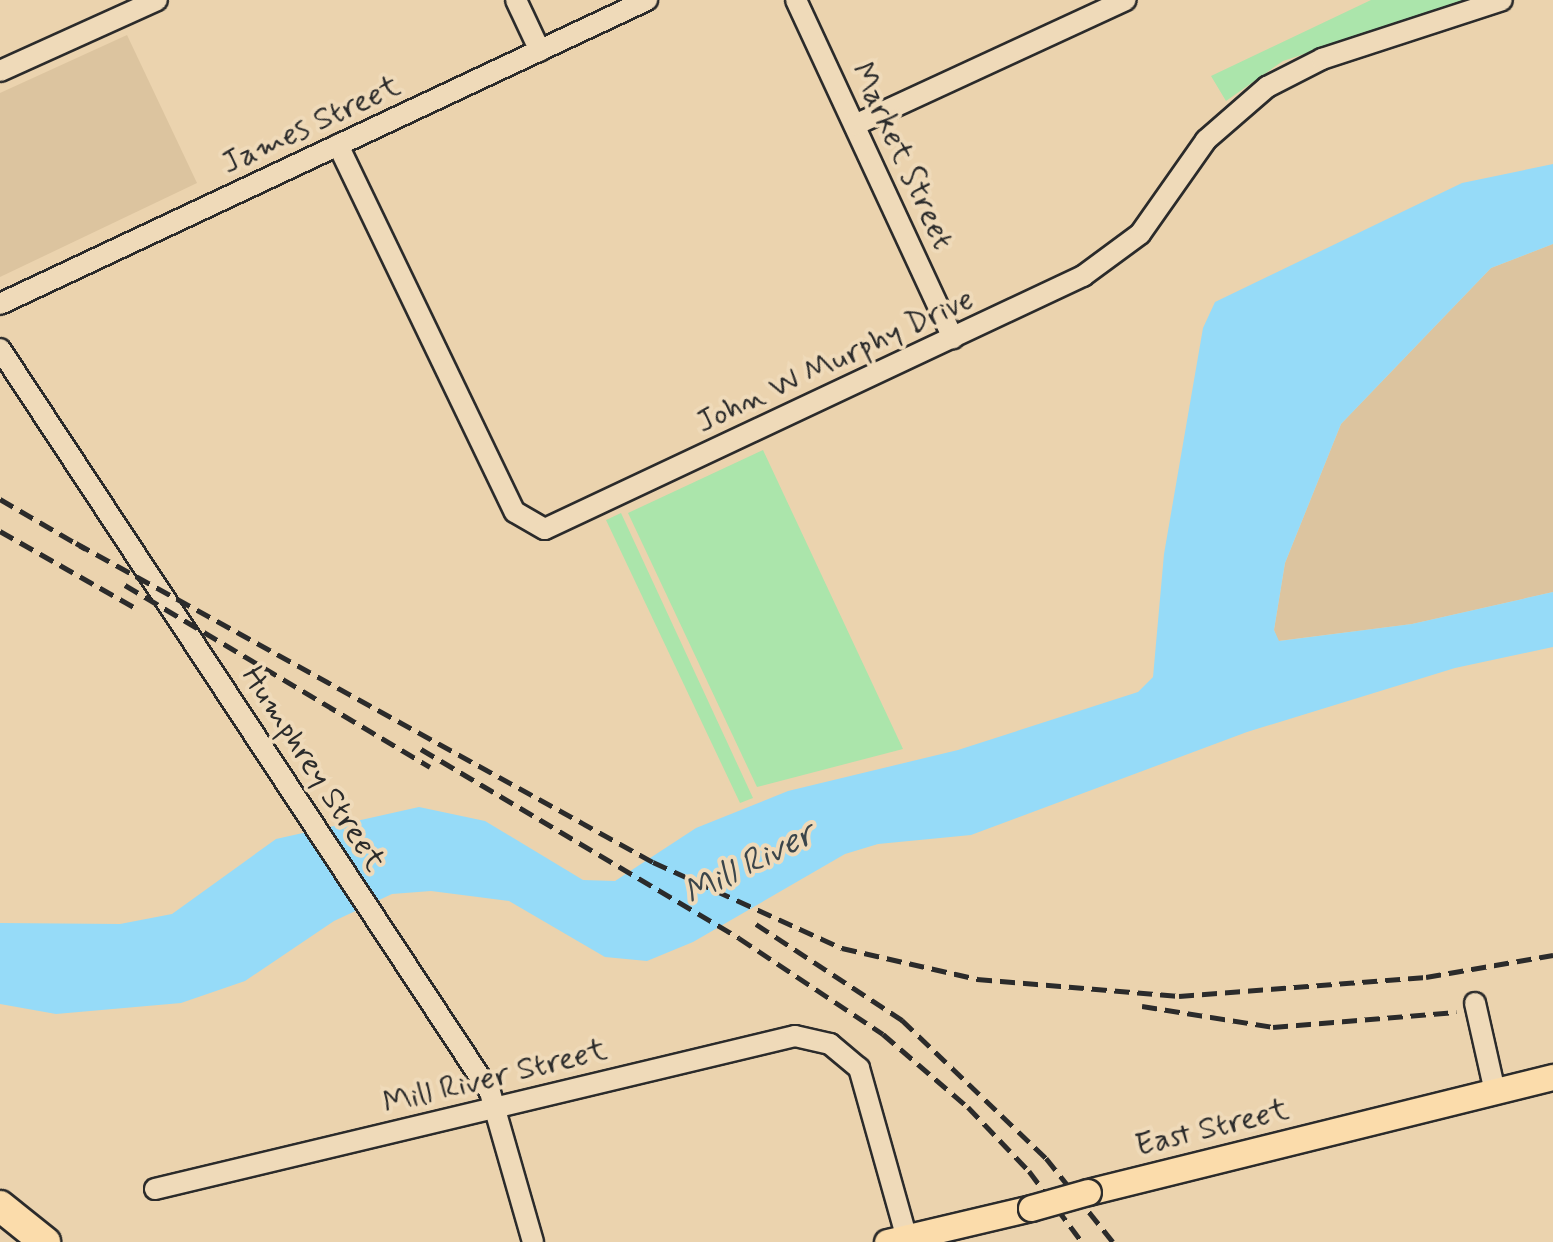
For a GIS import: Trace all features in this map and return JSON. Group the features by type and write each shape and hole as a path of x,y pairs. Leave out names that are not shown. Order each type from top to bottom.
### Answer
{"highway":[{"path":"0,1206 45,1242"}],"main road":[{"name":"East Street","path":"901,1240 1553,1077"}],"street":[{"path":"0,71 157,0"},
{"path":"516,0 540,51"},
{"name":"James Street","path":"0,304 648,0"},
{"name":"Market Street","path":"796,0 953,338"},
{"path":"855,125 1092,7 1126,0"},
{"name":"John W Murphy Drive","path":"338,145 515,512 532,528 557,526 953,338 1116,254 1161,208 1222,122 1268,87 1322,59 1502,0"},
{"name":"Humphrey Street","path":"0,349 498,1107 532,1242"},
{"path":"1476,1003 1495,1092"},
{"name":"Mill River Street","path":"155,1189 795,1036 846,1054 868,1085 901,1240"}],"shaded area":[{"path":"127,35 197,183 0,277 0,93"},
{"path":"1553,244 1553,592 1412,624 1278,641 1274,630 1285,563 1341,424 1491,268"}],"green space":[{"path":"1371,0 1467,0 1283,61 1226,101 1211,76"},
{"path":"763,450 903,749 757,787 628,513"},
{"path":"621,513 753,798 740,803 606,520"}],"water":[{"name":"Mill River","path":"1553,164 1553,244 1491,268 1341,424 1285,563 1274,630 1279,641 1412,624 1553,592 1553,647 1455,668 1247,732 971,835 878,844 845,854 693,942 647,961 605,957 509,901 431,891 392,894 334,921 245,981 181,1003 56,1014 0,1004 0,923 120,924 172,914 276,839 419,807 485,821 583,880 615,881 696,828 788,791 958,750 1138,692 1153,677 1164,554 1203,328 1215,302 1462,183"}],"railway":[{"path":"0,499 86,549"},
{"path":"0,531 139,610"},
{"path":"76,543 653,862 842,948 977,979 1179,996 1426,977 1553,955"},
{"path":"125,585 430,767"},
{"path":"421,749 739,938 883,1034 968,1107 1029,1171 1082,1242"},
{"path":"756,924 902,1020 1046,1158 1113,1242"},
{"path":"1142,1006 1273,1027 1456,1012"}]}
